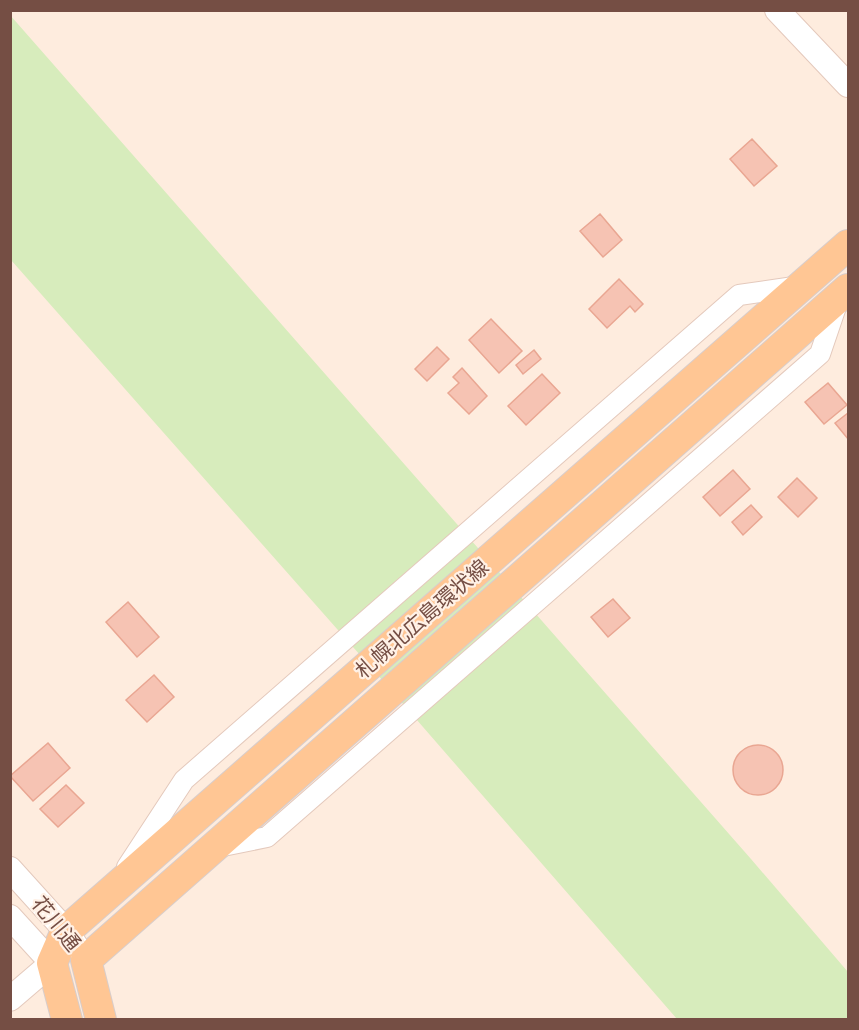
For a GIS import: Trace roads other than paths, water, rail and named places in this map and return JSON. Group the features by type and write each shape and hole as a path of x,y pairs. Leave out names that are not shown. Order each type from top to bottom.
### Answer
{"main road":[{"name":"札幌北広島環状線","path":"52,963 66,931 849,245"},
{"name":"札幌北広島環状線","path":"86,960 844,294"},
{"path":"86,960 101,1020"},
{"path":"52,963 67,1020"}],"street":[{"path":"777,10 849,85"},
{"name":"花川通","path":"10,869 66,931 86,960 52,963 10,917"},
{"path":"10,999 52,963"}]}
